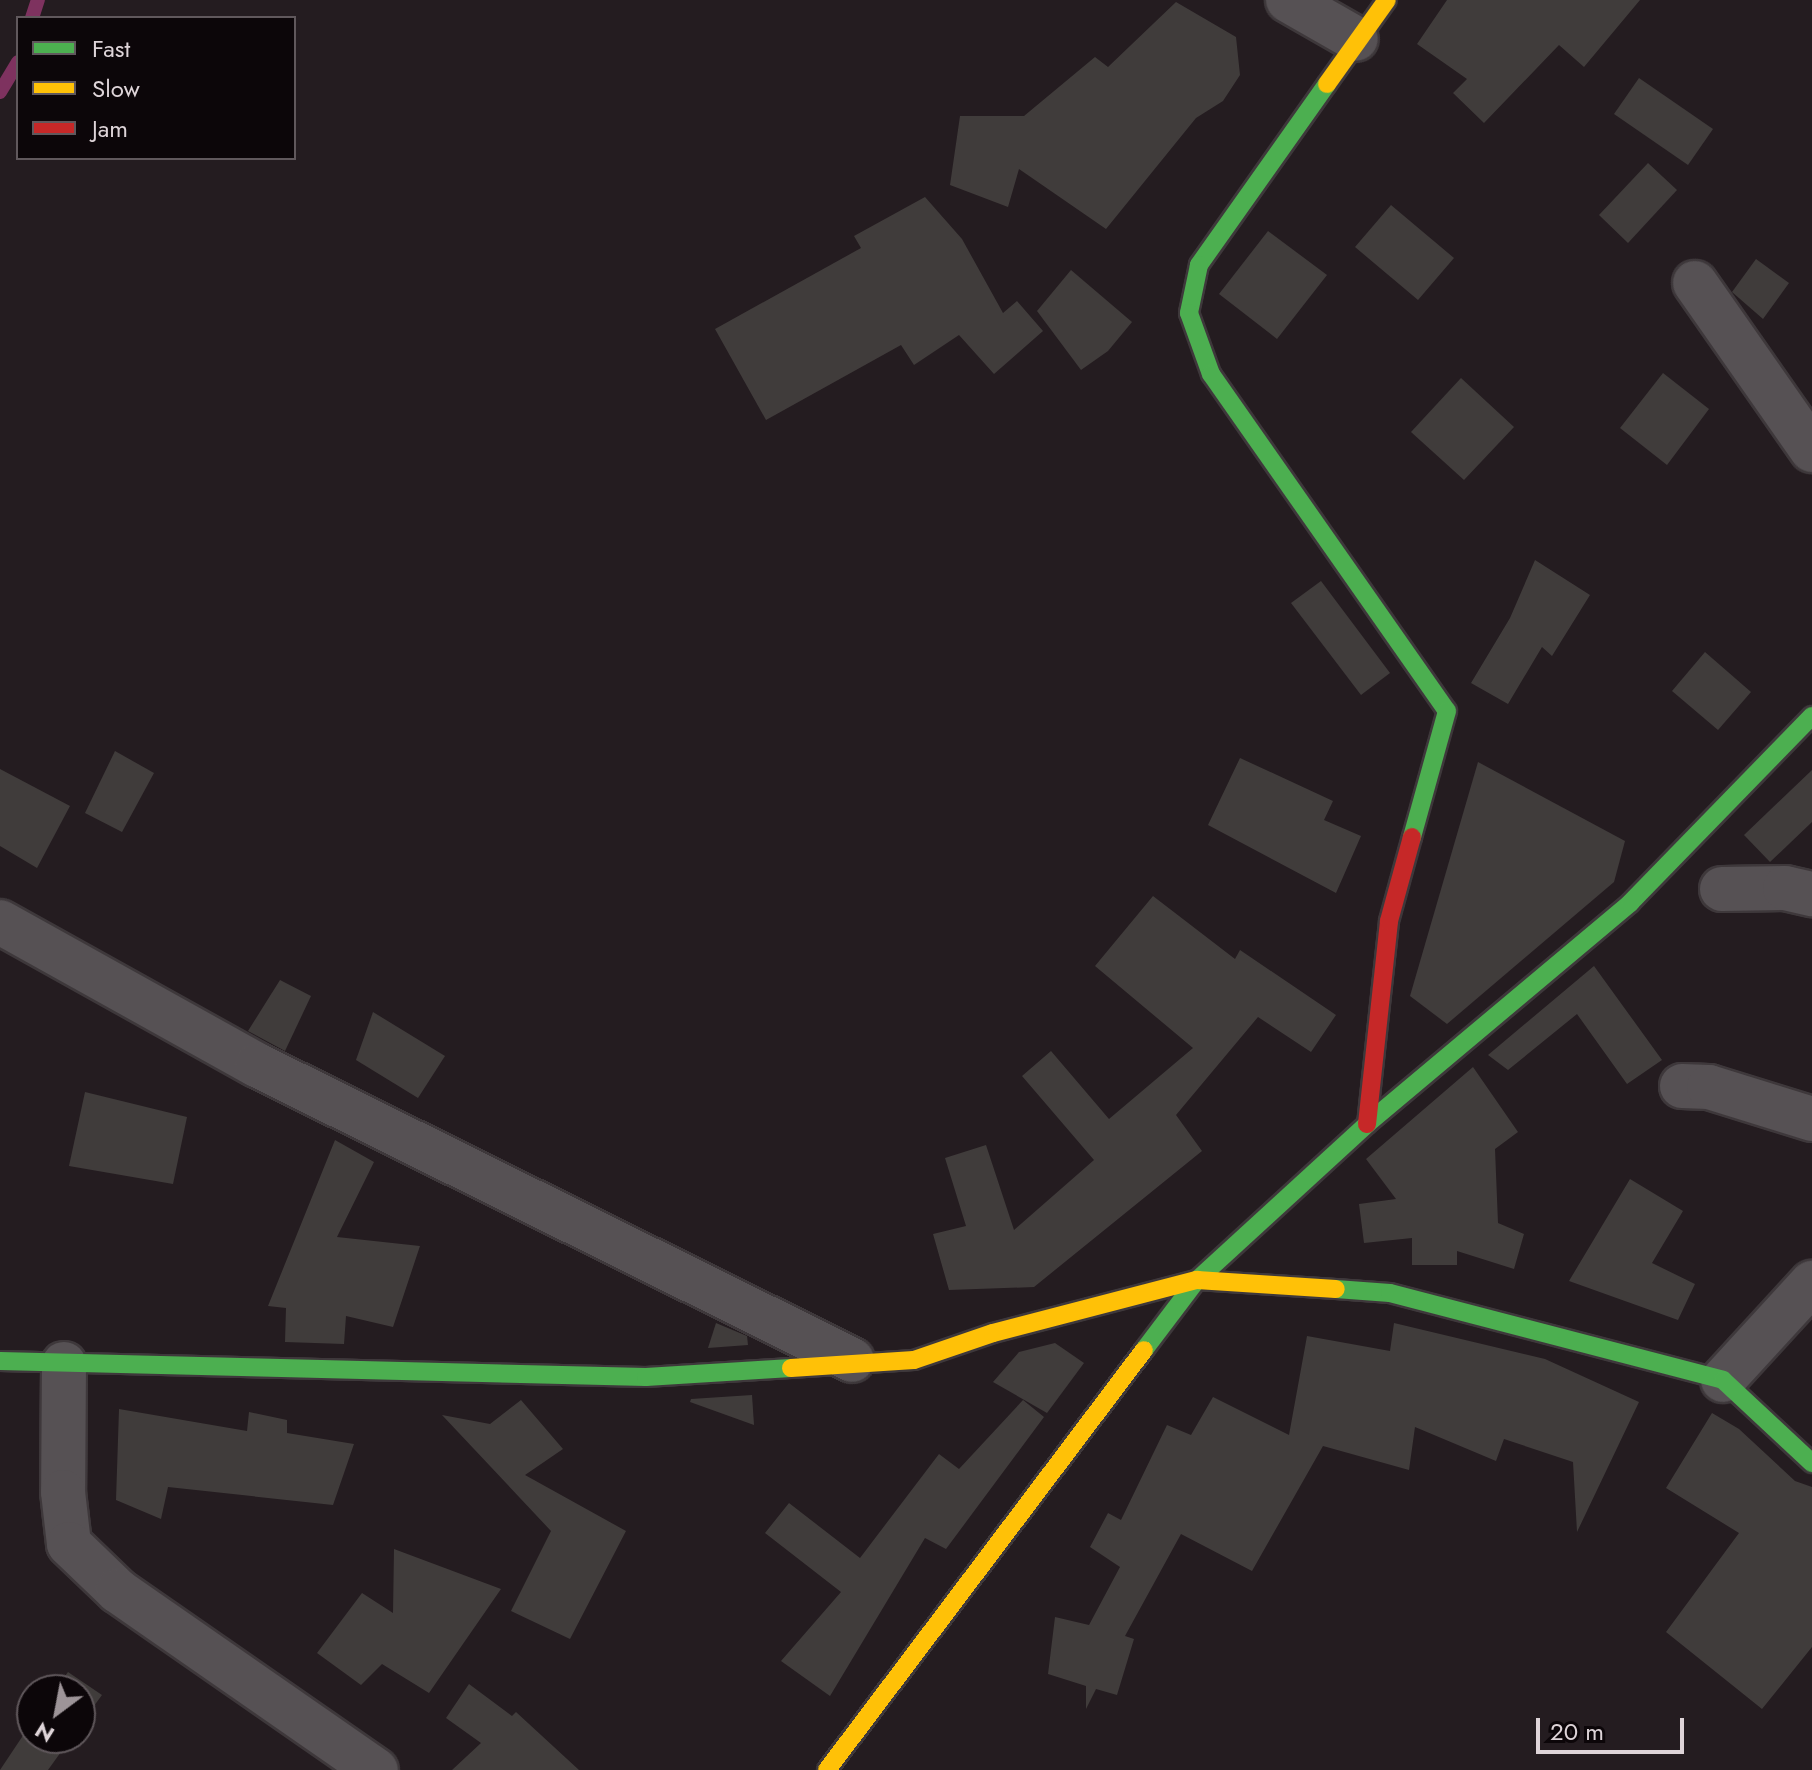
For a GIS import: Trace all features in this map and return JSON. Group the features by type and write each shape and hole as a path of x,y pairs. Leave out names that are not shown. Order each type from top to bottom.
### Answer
{"street":[{"path":"1288,0 1356,39"},
{"path":"1367,1124 1389,921 1447,711 1211,374 1189,313 1199,265 1356,39 1387,0"},
{"path":"1695,283 1812,450"},
{"path":"827,1770 1197,1280 1367,1124 1630,903 1812,716"},
{"path":"1722,889 1785,888 1812,894"},
{"path":"0,922 257,1065 852,1360"},
{"path":"1682,1086 1709,1087 1812,1119"},
{"path":"0,1361 646,1377 852,1360 914,1360 993,1333 1197,1280 1390,1293 1723,1380 1812,1463"},
{"path":"1723,1380 1812,1283"},
{"path":"64,1364 63,1492 69,1544 83,1563 376,1770"}],"building":[{"path":"1447,0 1640,0 1584,67 1559,45 1484,123 1453,93 1467,79 1417,44"},
{"path":"1176,2 1236,37 1240,75 1223,101 1196,118 1106,229 1019,169 1008,207 950,185 960,116 1024,116 1095,57 1108,67"},
{"path":"1639,78 1713,129 1688,165 1614,114"},
{"path":"1648,163 1677,190 1628,243 1599,215"},
{"path":"925,197 962,239 1003,313 1017,301 1043,331 994,374 959,335 914,365 901,345 766,420 715,329 861,248 854,236"},
{"path":"1391,205 1454,258 1418,300 1355,247"},
{"path":"1268,231 1327,275 1277,339 1219,294"},
{"path":"1756,259 1789,283 1763,319 1732,292"},
{"path":"1071,270 1132,322 1108,351 1081,370 1037,311"},
{"path":"1663,373 1709,409 1667,465 1620,428"},
{"path":"1461,378 1514,427 1464,480 1411,432"},
{"path":"1535,560 1590,595 1552,656 1542,647 1508,704 1471,683 1510,618"},
{"path":"1321,581 1390,673 1361,695 1291,603"},
{"path":"1705,652 1751,692 1718,730 1672,691"},
{"path":"115,751 154,773 122,832 85,813"},
{"path":"1240,758 1333,801 1324,820 1361,836 1336,893 1208,825"},
{"path":"1478,762 1625,841 1614,882 1447,1024 1410,996"},
{"path":"0,769 70,806 37,868 0,846"},
{"path":"1812,770 1812,822 1770,862 1744,835"},
{"path":"1153,896 1235,959 1240,950 1336,1015 1311,1052 1258,1017 1176,1115 1202,1151 1034,1287 949,1290 933,1234 966,1226 945,1158 986,1145 1014,1230 1094,1160 1022,1076 1051,1051 1109,1119 1193,1048 1095,966"},
{"path":"1594,966 1662,1060 1627,1084 1577,1014 1508,1070 1488,1055"},
{"path":"280,980 311,996 285,1051 248,1031"},
{"path":"373,1012 445,1056 418,1098 356,1060"},
{"path":"1473,1067 1518,1132 1495,1149 1498,1223 1524,1234 1514,1269 1457,1251 1457,1265 1412,1265 1412,1238 1364,1243 1359,1204 1396,1199 1366,1159"},
{"path":"85,1092 187,1117 173,1184 69,1166"},
{"path":"335,1140 374,1162 337,1237 420,1246 393,1327 346,1316 344,1344 285,1342 286,1308 268,1306"},
{"path":"1630,1179 1683,1211 1652,1263 1695,1284 1678,1320 1569,1281"},
{"path":"716,1323 747,1336 748,1345 708,1348"},
{"path":"1394,1323 1545,1359 1639,1402 1577,1532 1573,1462 1504,1439 1496,1461 1415,1427 1409,1470 1323,1446 1252,1571 1181,1534 1125,1636 1134,1639 1117,1695 1096,1689 1086,1709 1086,1686 1048,1674 1055,1617 1089,1625 1120,1567 1090,1547 1108,1513 1121,1520 1167,1425 1191,1435 1213,1397 1289,1435 1307,1336 1390,1351"},
{"path":"1055,1343 1084,1363 1047,1413 993,1382 1019,1352"},
{"path":"752,1395 754,1425 690,1402 691,1399"},
{"path":"521,1400 563,1449 525,1475 626,1531 570,1639 511,1611 551,1531 442,1415 490,1424"},
{"path":"1023,1400 1044,1417 946,1549 925,1538 830,1696 781,1661 841,1592 765,1533 789,1503 860,1558 939,1454 959,1469"},
{"path":"119,1409 247,1431 249,1412 287,1420 287,1433 354,1444 333,1505 168,1487 161,1519 116,1500"},
{"path":"1712,1413 1739,1429 1795,1481 1812,1487 1812,1647 1762,1709 1666,1632 1739,1533 1666,1488"},
{"path":"394,1549 501,1589 429,1693 382,1664 361,1685 317,1653 362,1593 393,1613"},
{"path":"469,1684 512,1716 516,1712 579,1770 452,1770 481,1743 446,1718"},
{"path":"16,1746 16,1754 60,1754 48,1770 0,1770"}],"waterway":[{"path":"33,16 38,0"},
{"path":"0,92 16,65"}],"traffic: fast":[{"path":"1327,84 1199,265 1189,313 1211,374 1447,711 1412,837"},
{"path":"1144,1350 1197,1280 1367,1124 1630,903 1812,716"},
{"path":"1336,1289 1390,1293 1723,1380 1812,1463"},
{"path":"0,1361 646,1377 791,1368"}],"traffic: slow":[{"path":"1327,84 1387,0"},
{"path":"791,1368 914,1360 993,1333 1197,1280 1336,1289"},
{"path":"827,1770 1144,1350"}],"traffic: jam":[{"path":"1367,1124 1389,921 1412,837"}]}
